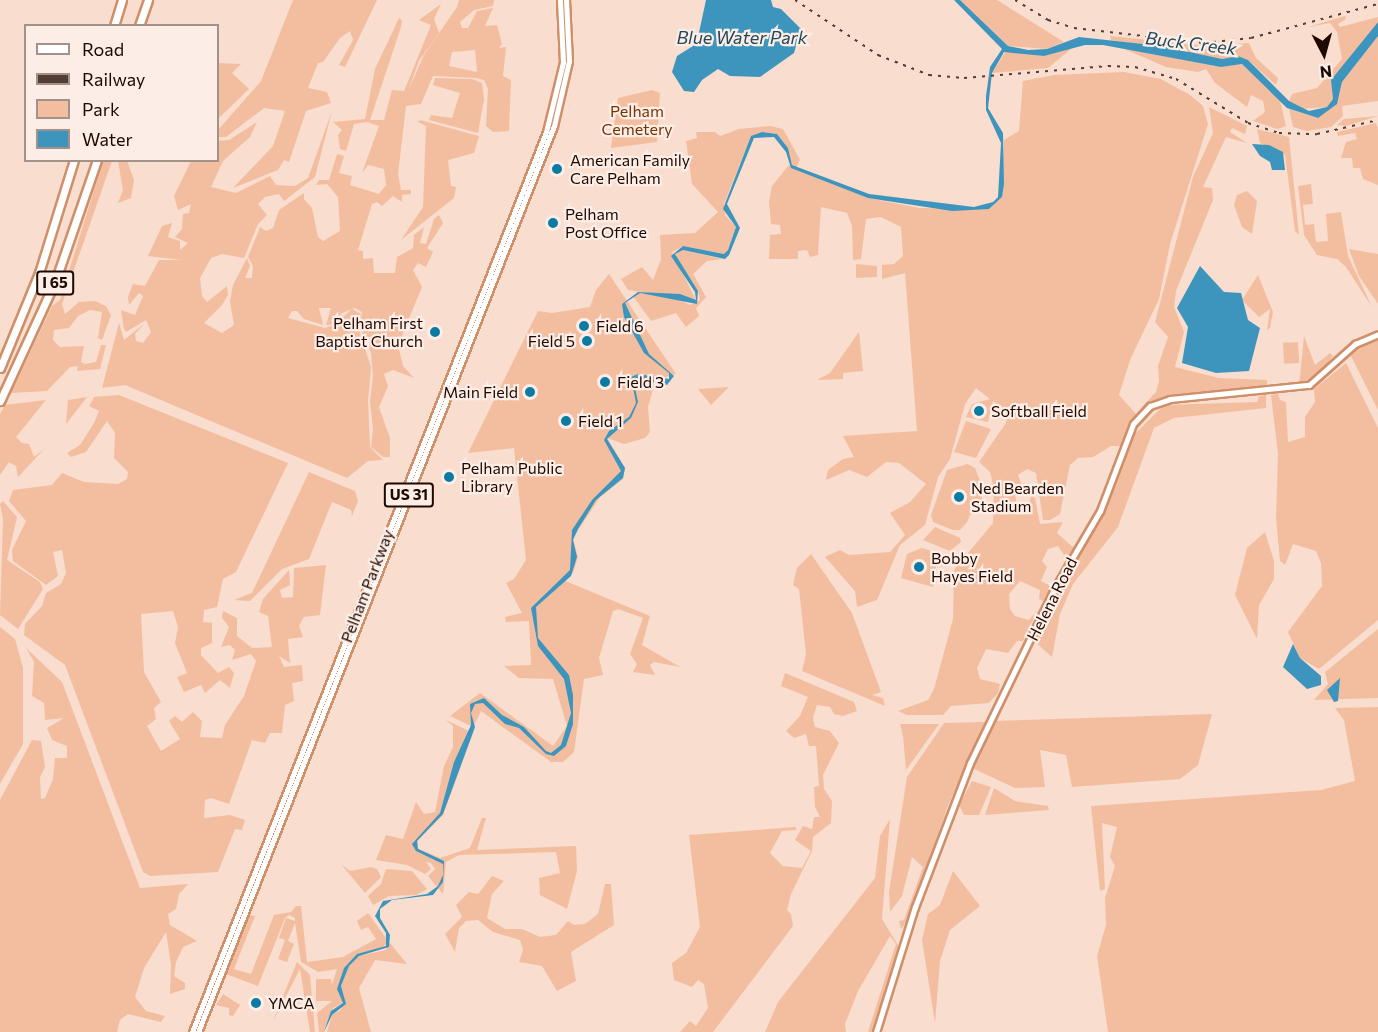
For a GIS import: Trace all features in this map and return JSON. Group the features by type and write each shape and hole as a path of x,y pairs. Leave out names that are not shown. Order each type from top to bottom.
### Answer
{"highway":[{"path":"115,24 122,0"},
{"path":"141,24 148,0"},
{"name":"I 65","path":"0,368 39,273 73,162"},
{"name":"I 65","path":"0,401 56,279 96,162"}],"main road":[{"name":"Pelham Parkway","path":"560,0 566,31"},
{"name":"Pelham Parkway","path":"192,1032 200,1019 371,584 382,563 420,458 548,133 560,96 566,31 566,0"},
{"name":"Helena Road","path":"876,1032 919,897 970,763 1053,591 1100,511 1131,427 1147,409 1165,400 1260,392 1313,384 1355,344 1378,334"},
{"name":"Pelham Parkway","path":"371,584 375,566 395,523"},
{"path":"375,566 382,563"},
{"name":"Pelham Parkway","path":"198,1032 200,1019"}],"green space":[{"path":"293,0 377,0 345,67 339,65 353,40 350,31 340,38 323,62 318,63 308,88 327,92 331,103 306,111 289,162 284,160 278,170 233,188 273,146 285,111 264,108 226,137 219,137 219,129 261,81"},
{"path":"459,0 494,0 493,6 474,10 460,22 462,28 468,28 477,11 493,8 485,26 497,25 502,44 499,48 506,47 503,76 511,80 509,131 493,132 486,126 488,89 484,80 433,76 421,104 406,106 398,174 401,190 411,190 411,194 402,195 402,202 393,196 382,206 377,202 372,204 358,250 363,251 363,259 373,258 374,273 395,273 397,257 413,248 414,235 424,227 420,243 426,244 434,219 439,215 443,223 427,248 433,252 426,267 418,263 413,270 422,287 398,345 403,366 414,378 393,370 384,374 388,386 379,407 390,438 390,457 383,457 371,447 373,429 370,402 373,376 371,353 360,327 362,312 355,308 352,309 361,314 358,327 371,367 368,401 370,447 383,460 368,461 347,478 125,385 102,388 119,323 124,340 145,323 135,334 136,341 143,343 151,332 146,320 126,332 124,329 121,310 135,315 143,296 139,293 129,305 128,297 133,284 145,286 159,260 181,260 148,256 162,226 172,223 168,237 180,241 180,250 188,243 175,237 182,229 183,214 189,213 191,204 178,210 174,196 191,162 219,162 219,141 229,140 257,122 250,137 223,161 211,187 236,193 270,176 276,185 295,186 308,178 332,111 315,177 284,201 279,194 265,197 258,204 267,215 258,224 244,258 222,254 211,258 200,278 202,296 207,302 227,286 228,295 222,305 204,323 222,333 234,325 230,302 233,285 247,258 250,266 245,278 252,278 253,266 248,257 260,227 266,231 273,228 279,210 304,193 304,199 312,208 318,237 323,241 340,231 338,197 327,184 316,185 319,180 329,180 337,154 344,156 339,173 352,176 350,185 379,194 386,185 384,169 368,165 362,173 379,126 367,122 354,124 346,151 340,149 338,135 342,130 333,122 365,119 375,69 399,18 402,20 401,27 370,120 384,120 392,90 404,91 431,25 419,20 441,4 434,19 439,33 419,61 408,91 424,55 457,7","holes":["475,50 477,72 449,66 452,52","319,308 331,308 326,325 330,325 342,313 352,309 334,325 325,328 288,318 292,311 297,311 304,319 323,325"]},
{"path":"960,0 997,0 1064,42 1047,49 1008,46"},
{"path":"1345,16 1346,19 1338,24 1340,27 1378,17 1378,22 1332,80 1333,99 1327,107 1301,109 1289,101 1292,94 1317,88 1342,59 1337,32 1330,23 1308,27"},
{"path":"1110,36 1205,46 1249,43 1256,58 1278,78 1276,85 1248,60 1238,56 1222,59 1111,40"},
{"path":"1378,36 1378,101 1342,106 1343,116 1331,127 1307,131 1293,127 1289,109 1318,118 1339,96 1342,82"},
{"path":"1072,48 1048,68 992,73 1006,51 1044,56"},
{"path":"1122,48 1221,67 1242,64 1280,100 1286,126 1277,129 1253,121 1265,112 1263,101 1251,95 1247,107 1215,83 1206,69 1198,72 1166,67"},
{"path":"219,63 241,64 232,73 249,89 219,118"},
{"path":"1124,72 1161,79 1190,95 1203,106 1208,124 1170,244 1159,299 1130,360 1119,395 1136,414 1121,446 1111,446 1093,457 1078,458 1070,465 1060,514 1050,520 1043,520 1036,473 1027,469 1018,475 1023,489 1015,495 1018,507 1029,504 1031,496 1035,498 1040,524 1063,522 1057,533 1074,548 1066,558 1058,546 1048,549 1042,561 1047,567 1041,581 1051,586 1043,601 1039,599 1040,590 1020,581 1009,594 1010,609 1015,616 1029,620 1037,611 1023,641 1017,641 1008,653 986,649 977,668 980,679 1000,684 998,693 989,703 951,706 943,715 907,715 898,711 928,700 934,689 953,619 954,570 993,523 994,489 990,472 979,462 1006,423 1008,412 993,401 988,422 966,417 972,404 990,399 976,388 965,404 950,459 938,477 925,525 900,545 877,600 857,607 855,591 825,557 840,550 849,555 890,552 905,535 890,513 910,502 926,484 899,463 886,462 867,477 849,470 826,480 828,470 843,459 854,457 843,436 917,431 905,273 882,279 882,265 894,264 903,256 901,227 881,217 866,219 861,259 853,260 852,226 847,213 821,207 818,255 810,257 807,250 798,251 798,259 769,259 770,235 781,234 780,225 771,224 769,202 772,186 789,165 868,198 919,208 989,209 1002,197 1004,140 1019,131 1023,81 1054,75"},
{"path":"435,78 472,79 482,83 484,99 478,133 429,120 431,115 452,118 460,93 433,85"},
{"name":"Pelham Cemetery","path":"652,90 660,93 657,142 611,148 618,98"},
{"path":"1209,107 1247,126 1245,134 1232,128 1230,132 1247,143 1226,137 1203,187 1212,188 1213,200 1176,291 1174,307 1184,332 1175,367 1219,378 1267,380 1267,387 1178,396 1142,407 1156,392 1159,381 1158,366 1168,337 1155,322 1193,177 1213,133"},
{"path":"1378,116 1346,126 1337,125 1344,119"},
{"path":"420,120 479,136 474,153 448,160 451,186 456,187 454,198 401,240 423,207 426,126 418,122"},
{"path":"1376,123 1378,129 1378,185 1363,179 1360,168 1353,168 1352,158 1341,158 1346,142 1357,139 1355,133 1338,136 1337,132"},
{"path":"770,126 783,129 800,160 796,168 792,165 788,148 777,134 762,132 749,141 724,204 725,215 736,227 728,250 724,254 683,246 672,252 696,300 628,290 621,279 642,267 653,280 661,259 660,235 695,233 718,212 692,184 686,141 697,138 696,132 715,132 720,136 739,129"},
{"path":"1257,129 1289,137 1299,235 1295,231 1285,155 1260,143"},
{"path":"103,162 112,162 62,304 65,314 79,302 95,301 106,306 111,315 102,340 98,338 102,312 90,310 78,316 69,328 54,330 53,340 60,347 84,346 81,362 85,364 96,362 101,345 106,345 100,369 77,371 78,366 70,367 47,391 11,393 52,306 60,300"},
{"path":"118,162 127,162 134,180 131,198 118,203 123,190"},
{"path":"1311,184 1313,204 1303,205 1305,225 1314,224 1316,242 1328,241 1326,214 1341,212 1348,256 1372,307 1346,267 1337,259 1317,255 1304,235 1298,186"},
{"path":"1247,191 1257,201 1252,234 1242,227 1234,205 1237,195"},
{"path":"1349,249 1378,254 1378,304 1359,276"},
{"path":"683,250 722,259 707,261 693,274 706,297 696,308 699,316 686,327 676,313 651,321 633,296 640,293 676,298 690,305 700,300 698,291 676,258 676,252"},
{"path":"856,264 877,266 877,277 856,278"},
{"path":"609,274 676,374 652,381 655,383 648,407 650,432 645,438 624,444 607,438 625,468 623,479 600,497 573,538 578,557 573,573 563,580 650,616 642,645 680,667 654,662 650,665 655,675 633,672 637,664 630,654 643,618 618,609 613,611 599,658 603,675 584,679 574,752 563,762 551,762 481,711 473,727 450,716 480,693 553,746 567,726 553,679 519,678 504,666 531,665 529,621 506,622 505,617 522,613 506,583 514,579 526,560 514,448 468,453 538,311 552,313 590,307 596,290"},
{"path":"1258,275 1273,312 1270,328 1267,330 1270,309 1259,317 1242,300"},
{"path":"859,332 863,371 843,373 843,379 817,380 830,373"},
{"path":"1304,336 1315,365 1330,353 1333,356 1314,380 1299,386"},
{"path":"1378,337 1378,410 1350,354 1368,339"},
{"path":"1298,342 1299,363 1284,364 1283,343"},
{"path":"1346,363 1378,428 1378,620 1319,669 1300,658 1288,632 1322,586 1321,563 1316,551 1293,544 1285,565 1280,561 1276,518 1278,454 1271,395 1278,394 1280,400 1286,402 1288,442 1305,437 1305,417 1315,402 1314,389"},
{"path":"729,387 711,405 698,389"},
{"path":"119,395 288,463 236,572 223,579 217,607 204,610 203,622 212,623 212,643 201,648 201,655 218,673 229,667 234,673 230,688 220,680 205,693 201,685 184,692 177,677 187,673 175,643 178,627 173,611 141,614 144,672 161,702 154,708 156,719 147,726 161,751 180,739 169,721 175,716 182,722 193,712 202,721 200,737 222,738 225,725 244,696 256,661 251,654 232,660 235,650 230,645 221,647 229,627 222,618 223,611 237,618 237,636 252,648 272,647 268,616 259,612 263,599 289,570 290,585 280,590 282,598 293,597 294,568 326,565 320,615 304,617 299,626 303,637 288,639 290,663 279,656 284,667 302,665 303,681 292,683 294,701 285,705 282,733 270,733 265,743 252,740 229,804 211,798 205,800 204,818 230,815 245,820 242,830 235,829 218,872 150,876 143,872 65,665 24,635 25,624 42,606 46,593 61,584 66,573 62,550 53,552 58,576 46,585 13,561 12,550 26,521 9,501 13,490 52,485 62,473 84,482 118,484 127,479 128,472 114,458 115,433 107,421 86,452 71,457 67,453 80,445 94,423 99,411 89,406 94,397"},
{"path":"1266,395 1266,408 1174,418 1154,428 1118,527 1073,584 1060,614 1052,657 1034,641 1067,574 1105,512 1134,435 1164,405 1257,402 1259,396"},
{"path":"87,397 66,424 68,400"},
{"path":"46,400 16,437 22,443 29,444 34,457 45,448 18,477 16,466 9,462 0,475 0,414 5,405"},
{"path":"966,421 991,429 976,458 954,452"},
{"name":"Ned Bearden Stadium","path":"968,464 975,468 982,486 982,499 974,506 967,522 960,530 953,530 933,522 931,515 947,470"},
{"path":"309,472 355,491 358,501 352,516 351,510 332,502 309,559 282,569 250,601 234,600 252,593"},
{"path":"3,501 17,517 7,560 40,582 43,589 18,629 0,615 3,519 0,504"},
{"path":"935,527 960,538 961,542 950,551 923,540"},
{"path":"1265,532 1274,561 1274,579 1259,605 1257,639 1235,595 1247,548"},
{"name":"Bobby Hayes Field","path":"922,548 938,553 933,587 901,578 907,554"},
{"path":"811,554 852,613 881,692 872,695 883,698 885,706 802,671 806,654 799,589 793,585 797,568"},
{"path":"0,627 15,639 23,668 23,744 0,784"},
{"path":"1378,629 1378,698 1314,700 1328,684 1325,672"},
{"path":"26,648 62,682 140,888 188,884 179,894 176,909 168,914 170,925 197,941 183,947 176,962 174,976 185,983 185,989 170,994 171,965 166,932 144,968 135,997 146,1011 165,1016 161,1022 128,1014 120,1020 117,1032 0,1032 0,800 32,740 41,741 45,767 40,777 41,799 45,798 53,779 55,758 67,758 67,746 52,740 47,728 64,718 45,720 44,703 32,696 34,662"},
{"path":"785,673 854,702 857,711 843,716 834,714 830,707 817,705 813,718 815,727 830,731 839,743 823,775 824,789 832,801 831,823 813,837 812,851 791,894 787,910 791,914 793,926 713,1032 680,1032 690,1021 696,1026 708,1008 704,984 698,980 692,987 674,980 672,963 686,953 700,927 689,835 796,827 796,830 782,831 770,853 783,866 802,868 811,851 795,840 803,826 812,829 814,817 820,817 815,807 814,787 819,786 816,746 809,746 806,734 794,738 786,731 800,716 808,697 781,686"},
{"path":"1378,707 1378,1032 1108,1032 1097,956 1106,925 1105,898 1115,866 1110,857 1117,827 1102,823 1105,889 1100,891 1091,806 1321,790 1355,781 1344,720 1335,708"},
{"path":"1212,714 1198,765 1180,779 1072,787 1066,755 1040,750 1045,787 1015,788 972,768 994,721"},
{"path":"446,720 473,733 443,815 418,840 417,848 440,858 470,848 482,818 486,818 477,850 576,846 577,871 567,909 540,895 539,878 560,873 556,852 459,855 446,862 443,894 428,876 435,869 431,863 426,862 431,869 425,874 407,865 376,860 386,835 403,839 416,802 424,814 435,812 444,766 453,747 453,726"},
{"path":"985,722 948,806 909,919 901,929 899,921 904,920 923,867 912,857 902,896 890,912 889,892 907,777 944,723"},
{"path":"900,724 939,724 906,770 903,736"},
{"path":"972,781 991,787 979,815 964,815 959,805"},
{"path":"994,788 1015,801 1048,806 1049,810 985,815"},
{"path":"890,819 882,919 899,947 872,1032 868,1032 896,944 890,936 858,991 845,1024 846,1032 765,1032 778,1002 875,878 880,836"},
{"path":"341,864 350,871 371,867 377,869 381,877 365,893"},
{"path":"386,869 412,871 427,889 416,895 389,896 373,905 368,896 381,884"},
{"path":"953,871 980,906 950,930 940,961 935,1023 922,940 928,914 940,905"},
{"path":"492,876 504,881 492,894 487,918 505,929 522,929 540,937 556,935 568,921 574,925 585,924 598,914 605,884 611,884 614,925 571,952 576,981 557,991 542,966 519,962 523,950 520,940 493,932 478,920 466,921 459,928 455,952 445,934 462,917 456,905 469,892 478,894"},
{"path":"296,906 301,906 307,962 343,957 376,939 368,927 361,930 357,921 368,913 388,941 383,948 357,954 344,968 339,993 343,1003 333,1008 324,1032 319,1032 317,1013 332,1001 316,1001 316,979 331,979 332,985 337,969 318,972 301,962 295,923 288,941 294,944 287,962 278,959 285,940 279,938 286,918 295,921 295,918 289,915 285,918 258,986 226,974 248,915 255,916 234,969 251,974 274,915 291,912"},
{"path":"390,943 407,964 375,960 359,988 371,1032 327,1032 332,1015 341,1010 344,998 341,986 349,966 359,956 386,950"},
{"path":"297,962 310,975 315,1032 310,1032 300,969 273,1021"},
{"path":"223,994 240,1005 233,1016 229,1015 229,1008 216,1005"}],"water":[{"name":"Blue Water Park","path":"706,0 771,0 773,7 781,9 801,29 794,53 760,77 730,76 718,69 702,80 694,92 684,91 672,72 677,56 693,46 698,37"},
{"path":"954,0 960,0 1008,46 1028,50 1047,49 1079,37 1161,46 1222,59 1238,56 1248,60 1289,101 1309,111 1327,107 1333,99 1331,80 1378,22 1378,36 1342,82 1337,104 1318,118 1287,108 1242,64 1221,67 1103,45 1085,45 1044,56 1004,52 992,73 988,108 1003,133 1004,184 1002,197 989,209 952,211 868,198 791,168 786,152 774,137 754,138 727,204 740,228 729,255 725,259 683,250 675,254 698,291 697,304 640,293 625,303 649,354 674,376 667,385 633,378 638,402 631,418 607,439 625,468 623,478 596,500 578,529 573,540 577,557 571,576 536,607 538,638 569,675 573,695 573,724 566,746 554,756 546,754 519,728 505,724 483,703 475,704 471,713 475,727 443,814 417,841 418,849 444,861 443,882 433,895 392,900 380,909 380,918 390,935 389,947 359,956 349,966 341,986 346,1004 332,1015 324,1032 331,1011 343,1003 337,989 344,968 357,954 386,946 386,933 375,916 383,901 427,894 438,886 443,875 443,864 416,851 412,844 440,813 454,762 471,725 470,704 484,698 502,715 524,727 546,751 551,753 561,745 571,713 564,679 538,646 531,608 570,570 572,530 592,500 621,471 604,440 609,431 629,417 636,403 631,377 638,374 669,379 669,373 644,353 624,317 622,304 638,292 680,294 696,300 695,292 671,256 683,246 724,254 728,250 736,227 723,209 751,136 762,132 777,134 788,148 792,165 869,194 974,207 993,202 998,197 1001,143 986,110 986,96 990,67 1002,49"},
{"path":"1252,144 1269,145 1283,152 1285,170 1272,170 1270,162 1260,156"},
{"path":"1200,266 1224,292 1241,293 1248,320 1260,328 1249,371 1216,373 1182,363 1188,327 1177,308"},
{"path":"1293,644 1300,658 1321,676 1321,685 1307,689 1283,667"},
{"path":"1340,678 1338,701 1334,702 1327,690"}],"railway":[{"path":"795,0 878,55 929,75 964,78 1108,66 1135,67 1176,79 1248,123 1279,133 1317,134 1378,120"},
{"path":"1015,0 1048,20 1074,28 1204,43 1251,38 1378,4"}],"place":[{"name":"American Family Care Pelham","path":"557,169"},
{"name":"Pelham Post Office","path":"553,223"},
{"name":"Field 6","path":"584,326"},
{"name":"Pelham First Baptist Church","path":"435,332"},
{"name":"Field 5","path":"587,341"},
{"name":"Field 3","path":"605,382"},
{"name":"Main Field","path":"530,392"},
{"name":"Softball Field","path":"979,411"},
{"name":"Field 1","path":"566,421"},
{"name":"Pelham Public Library","path":"449,477"},
{"name":"Ned Bearden Stadium","path":"959,497"},
{"name":"Bobby Hayes Field","path":"919,567"},
{"name":"YMCA","path":"256,1003"}],"water label":[{"name":"Buck Creek","path":"1191,43"}]}
